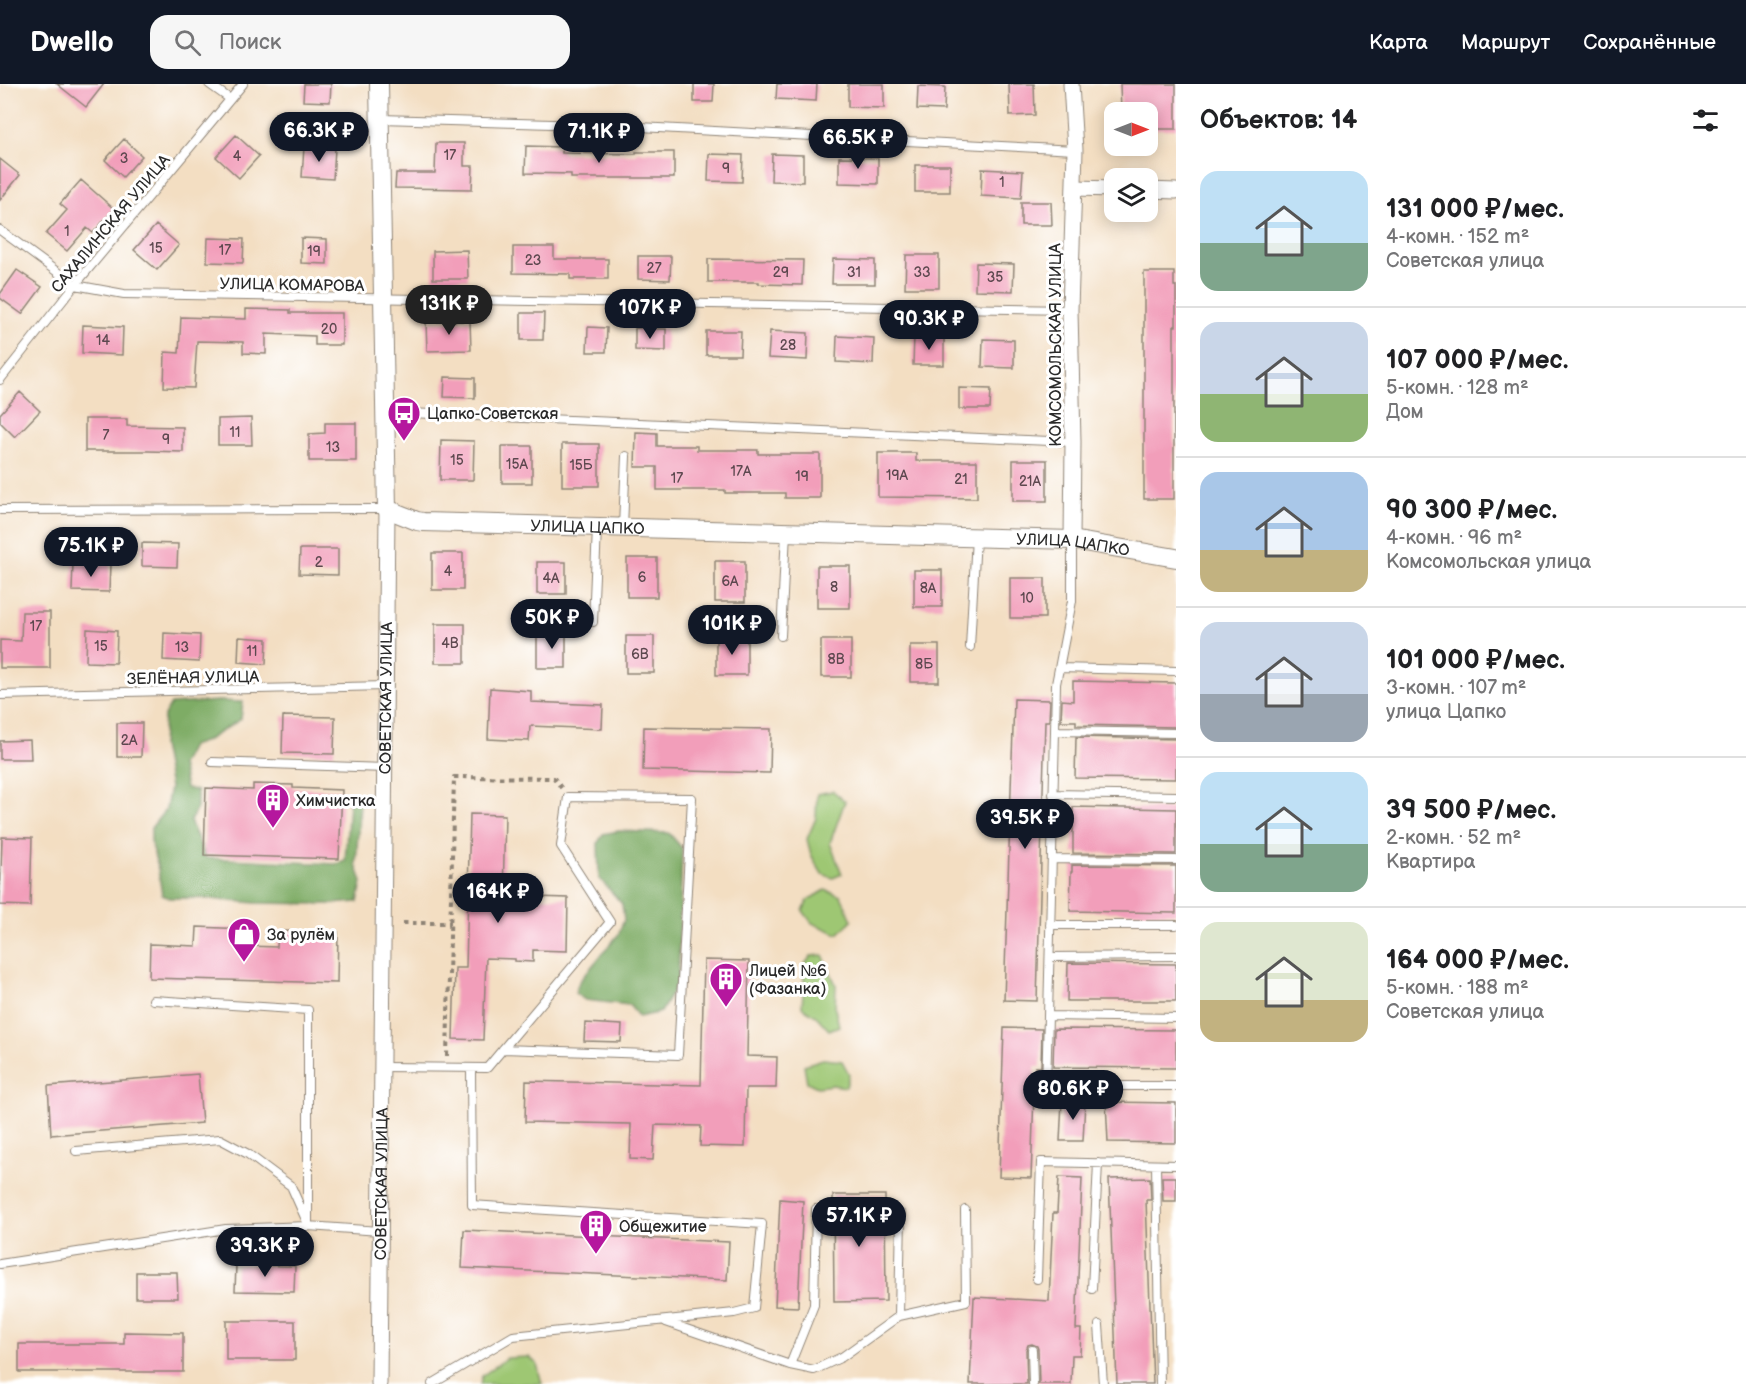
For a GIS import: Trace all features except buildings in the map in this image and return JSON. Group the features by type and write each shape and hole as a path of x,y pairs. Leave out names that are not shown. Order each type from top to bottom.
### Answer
{"street":[{"name":"СОВЕТСКАЯ УЛИЦА","path":"379,84 387,509 379,1384"},
{"name":"КОМСОМОЛЬСКАЯ УЛИЦА","path":"1071,84 1075,150 1070,310 1073,442 1072,540"},
{"path":"1075,188 1104,189"},
{"path":"1158,190 1176,191"},
{"name":"УЛИЦА ЦАПКО","path":"387,509 417,521 1072,540 1176,558"}],"lane":[{"path":"209,84 230,99"},
{"name":"САХАЛИНСКАЯ УЛИЦА","path":"0,380 75,285 243,84"},
{"path":"380,119 621,126 1075,150"},
{"name":"УЛИЦА КОМАРОВА","path":"0,230 75,285 124,294 1070,310"},
{"path":"386,412 1073,442"},
{"path":"623,528 626,456"},
{"name":"УЛИЦА ЦАПКО","path":"0,510 387,509"},
{"path":"593,622 597,528"},
{"path":"781,636 786,532"},
{"path":"970,647 976,537"},
{"path":"1072,540 1072,602 1056,684 1046,1086 1176,1086"},
{"path":"1059,668 1176,671"},
{"name":"ЗЕЛЁНАЯ УЛИЦА","path":"0,695 386,686"},
{"path":"1055,731 1176,733"},
{"path":"212,762 385,768"},
{"path":"1053,794 1176,796"},
{"path":"382,1066 487,1068 503,1049 610,922 561,846 568,796 692,798 678,1055 503,1049"},
{"path":"1052,860 1176,860"},
{"path":"1050,925 1176,925"},
{"path":"1050,957 1176,956"},
{"path":"153,1000 308,1010 309,1226"},
{"path":"1048,1016 1176,1018"},
{"path":"432,1384 513,1336 734,1313 754,1308 762,1224 472,1205 471,1068"},
{"path":"76,1151 220,1138 248,1154 291,1186 309,1226"},
{"path":"1037,1279 1041,1162 1176,1165"},
{"path":"1092,1289 1098,1164"},
{"path":"1156,1165 1160,1384"},
{"path":"790,1365 814,1305 816,1209"},
{"path":"662,1321 790,1365 814,1370 842,1357 899,1316 966,1301 965,1210"},
{"path":"899,1316 901,1214"},
{"path":"0,1264 226,1229 309,1226 381,1231"},
{"path":"1099,1325 1102,1384"},
{"path":"1032,1350 1033,1384"}],"path":[{"path":"447,1067 454,777 554,778 568,796"},
{"path":"403,923 451,923"}],"green space":[{"path":"243,702 241,719 206,741 191,746 181,765 186,788 197,791 197,808 190,821 206,858 336,864 345,861 349,803 353,796 357,797 360,802 356,864 362,882 358,902 256,903 169,898 162,895 151,842 151,828 166,809 170,787 162,745 164,716 171,704"},
{"path":"833,791 845,801 830,843 842,874 833,878 822,874 811,855 807,839 816,818 817,794"},
{"path":"619,831 669,833 682,848 678,982 661,1012 639,1017 629,1005 585,1000 575,993 579,982 618,935 624,920 622,904 599,878 598,843 603,834"},
{"path":"825,890 841,896 852,920 838,934 812,923 803,911 808,900"},
{"path":"823,955 836,985 835,1009 839,1026 829,1030 817,1017 802,1007 805,964 811,956"},
{"path":"823,1059 842,1061 849,1074 846,1087 832,1085 817,1087 807,1082 804,1065"},
{"path":"529,1357 537,1364 542,1384 480,1384 482,1376 507,1358"}],"place":[{"name":"Цапко-Советская","path":"404,442"},
{"name":"Химчистка","path":"273,829"},
{"name":"За рулём","path":"244,963"},
{"name":"Лицей №6 (Фазанка)","path":"726,1008"},
{"name":"Общежитие","path":"596,1255"}]}
